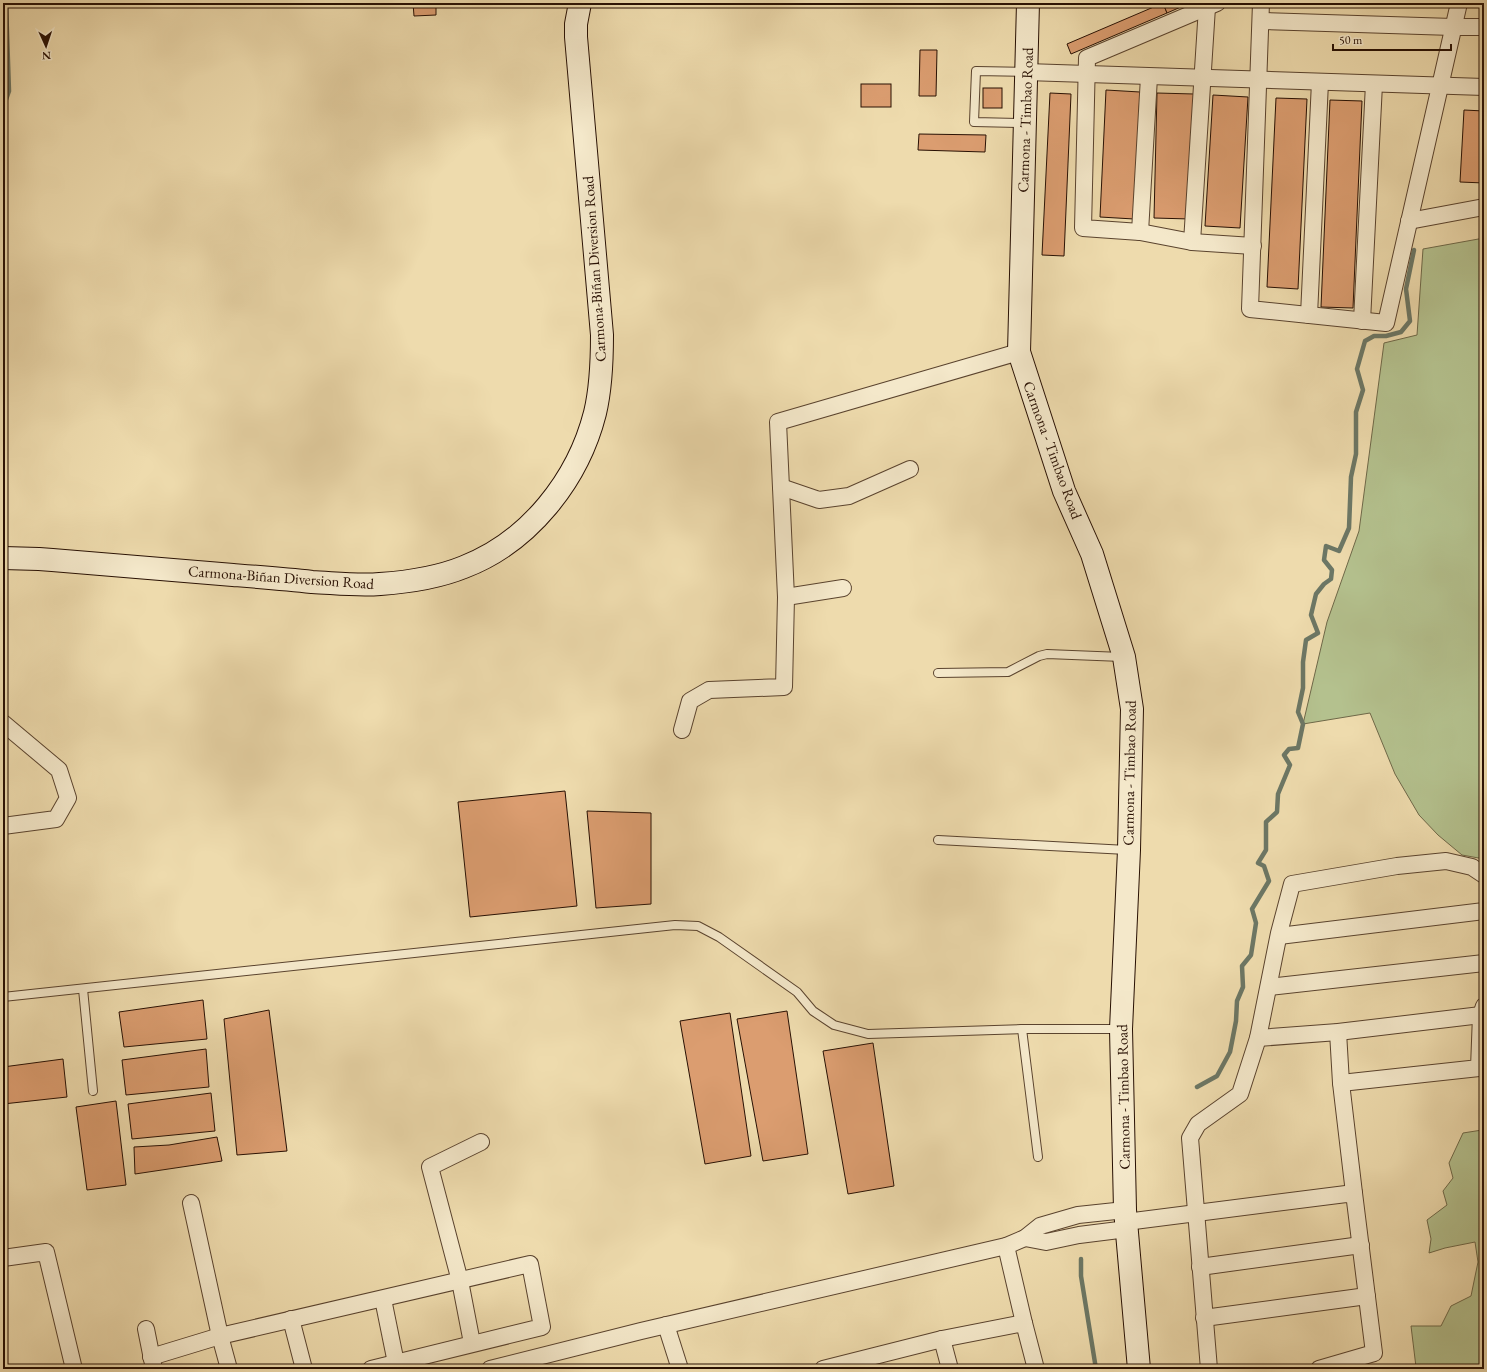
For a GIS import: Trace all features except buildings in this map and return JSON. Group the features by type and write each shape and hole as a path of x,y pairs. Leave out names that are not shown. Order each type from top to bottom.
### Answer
{"main road":[{"name":"Carmona-Biñan Diversion Road","path":"3,558 47,559 328,583 378,584 426,579 466,567 501,547 535,520 547,506 573,468 595,414 600,381 602,335 577,51 576,24 580,3"},
{"name":"Carmona - Timbao Road","path":"1028,3 1019,352 1064,491 1092,554 1124,657 1132,708 1129,850 1122,1029 1126,1220 1140,1369"}],"street":[{"path":"1261,3 1250,309 1386,323 1459,3"},
{"path":"1212,5 1087,58 1083,228 1140,232 1192,242 1253,246"},
{"path":"1192,242 1203,78 1212,5"},
{"path":"1261,21 1484,27"},
{"path":"1026,72 1484,87"},
{"path":"1140,232 1149,77"},
{"path":"1309,315 1320,82"},
{"path":"1362,321 1374,84"},
{"path":"1409,221 1484,207"},
{"path":"682,730 690,701 709,690 784,687 786,597 778,422 1019,352"},
{"path":"781,487 819,500 849,496 910,469"},
{"path":"786,597 843,588"},
{"path":"3,723 59,770 68,798 56,819 3,826"},
{"path":"1209,1369 1190,1138 1198,1124 1240,1094 1258,1038 1279,936 1292,884 1397,866 1446,861 1472,867 1484,875"},
{"path":"1279,936 1484,911"},
{"path":"1269,987 1484,963"},
{"path":"1258,1038 1338,1032 1482,1011 1479,1068 1341,1083"},
{"path":"1319,1369 1374,1353 1341,1083 1338,1032"},
{"path":"472,1343 460,1281 430,1168 481,1142"},
{"path":"490,1369 666,1325 1006,1246 1025,1238 1040,1226 1078,1215 1126,1220 1196,1213 1354,1193"},
{"path":"191,1203 220,1336 229,1369"},
{"path":"1200,1267 1361,1245"},
{"path":"1006,1246 1036,1369"},
{"path":"3,1258 46,1252 74,1369"},
{"path":"146,1329 153,1363 220,1336 530,1264 542,1327 371,1369"},
{"path":"1204,1318 1367,1296"},
{"path":"383,1299 396,1363"},
{"path":"291,1319 304,1369"},
{"path":"822,1369 876,1362 942,1339 1024,1323"},
{"path":"666,1325 680,1369"},
{"path":"942,1339 950,1369"}],"lane":[{"path":"1024,123 974,122 976,71 1026,72"},
{"path":"938,673 1008,672 1039,656 1047,654 1124,657"},
{"path":"938,840 1129,850"},
{"path":"3,997 675,925 698,926 719,937 798,992 813,1012 834,1025 868,1034 1022,1029 1122,1029"},
{"path":"83,989 93,1091"},
{"path":"1022,1029 1038,1157"}],"green space":[{"path":"1484,238 1484,859 1462,855 1438,835 1419,815 1395,774 1370,713 1303,724 1327,622 1359,531 1384,343 1417,335 1423,249"},
{"path":"1484,1127 1484,1369 1414,1369 1416,1367 1411,1326 1441,1326 1451,1306 1471,1296 1478,1262 1475,1242 1429,1253 1431,1239 1427,1220 1447,1205 1443,1191 1453,1178 1449,1163 1463,1133 1482,1130"}],"waterway":[{"path":"3,108 9,91 6,3"},
{"path":"1197,1087 1217,1076 1230,1052 1236,1021 1237,1001 1243,987 1242,966 1251,955 1256,923 1252,909 1269,881 1264,866 1258,863 1266,850 1266,822 1277,812 1278,794 1290,765 1284,755 1289,749 1298,748 1303,724 1298,712 1303,688 1303,662 1306,640 1318,633 1311,615 1316,594 1324,584 1331,579 1332,570 1324,560 1326,546 1339,551 1349,528 1351,477 1356,454 1356,412 1363,390 1357,369 1365,341 1374,336 1386,336 1401,332 1410,321 1406,289 1414,250"},
{"path":"1081,1259 1081,1276 1096,1369"}]}
